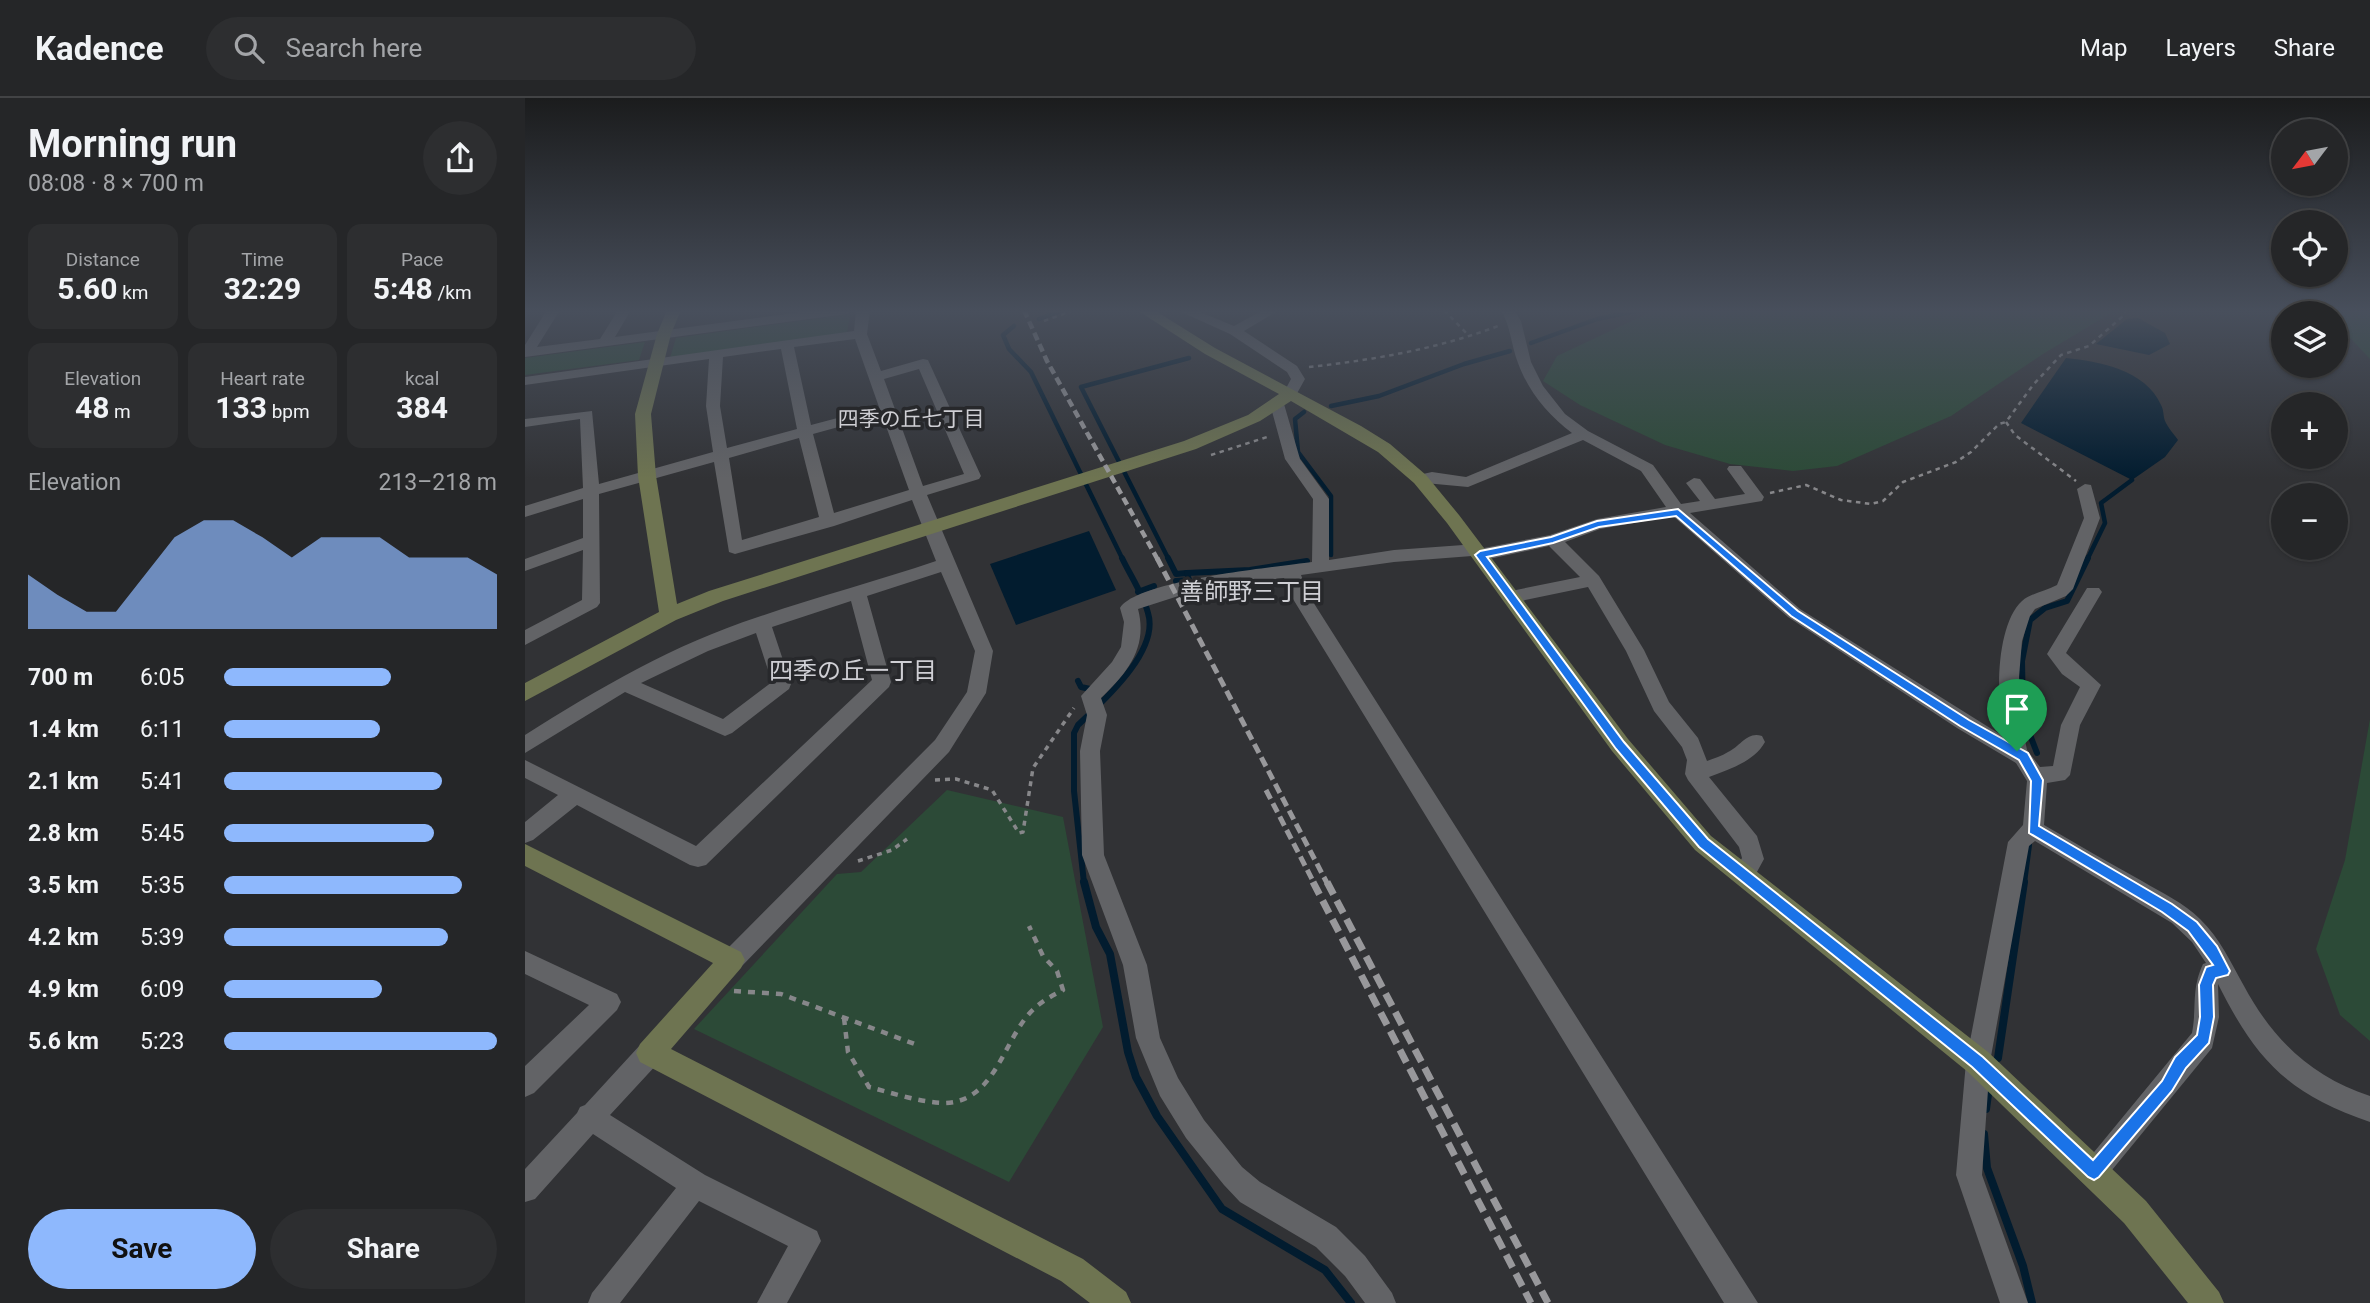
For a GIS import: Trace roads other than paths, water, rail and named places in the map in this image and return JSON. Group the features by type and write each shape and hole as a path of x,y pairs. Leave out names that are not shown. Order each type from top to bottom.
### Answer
{"street":[{"path":"525,381 627,366"},
{"path":"655,366 643,414 647,476 669,615"},
{"path":"715,366 713,406 723,456 735,548 973,476 924,366"},
{"path":"791,366 828,522"},
{"path":"525,1189 589,1116 650,1053 708,985 942,746 977,693 984,651 931,529 872,366"},
{"path":"876,377 912,366"},
{"path":"1233,366 1283,399 1355,429 1384,448 1420,479 1478,552 1661,797 1703,843 1978,1062 2135,1212 2208,1303"},
{"path":"525,693 669,615 716,596 1062,488 1216,436 1283,399 1298,379 1288,366"},
{"path":"1526,366 1536,387 1560,417 1583,434 1647,468 1678,512 1794,613 1965,723 2017,751 2035,776 2037,780 2033,829 2019,842 1978,1062 1969,1174 2014,1303"},
{"path":"1283,399 1282,413 1289,451 1295,464 1317,489 1321,499 1321,566"},
{"path":"525,512 591,491 887,409"},
{"path":"525,423 587,414 591,491 591,603 525,638"},
{"path":"1420,479 1433,477 1468,482 1583,434"},
{"path":"1382,1303 1355,1266 1326,1237 1250,1192 1233,1175 1195,1129 1169,1087 1148,1038 1135,965 1093,855 1090,751 1094,706 1132,646 1135,626 1129,608 1134,602 1194,585 1394,556 1478,552 1553,540 1597,524 1756,497 1735,469"},
{"path":"1694,483 1712,506"},
{"path":"2017,751 2019,742 2011,723 2010,678 2017,622 2028,605 2064,589 2092,518 2085,489"},
{"path":"1553,540 1593,580 1635,650 1661,706 1691,744 1697,760 1695,774 1749,843 1753,859 1744,874"},
{"path":"525,565 590,541"},
{"path":"525,745 666,661 761,622 858,594 946,564"},
{"path":"1291,572 1293,584 1306,607 1739,1300 1744,1303"},
{"path":"1511,597 1593,580"},
{"path":"2035,776 2058,775 2063,769 2067,731 2076,709 2091,685 2056,654 2093,592"},
{"path":"525,768 698,858 882,682 858,594"},
{"path":"626,684 725,728 782,684 761,622"},
{"path":"1695,774 1736,758 1755,742"},
{"path":"525,834 575,794"},
{"path":"2033,829 2193,926 2212,951 2247,1016 2267,1046 2299,1078 2330,1096 2370,1109"},
{"path":"525,854 732,960"},
{"path":"525,962 609,1002 525,1084"},
{"path":"2094,1172 2167,1086 2181,1063 2203,1038 2207,1017 2206,985 2211,972 2223,971"},
{"path":"650,1053 1072,1270 1115,1303"},
{"path":"589,1116 695,1185 807,1241 771,1303"},
{"path":"601,1303 695,1185"}],"water":[{"path":"2060,366 2109,366 2133,376 2154,393 2162,407 2166,424 2178,440 2165,457 2132,480 2021,423"},
{"path":"1089,531 1116,590 1016,625 990,564"}],"waterway":[{"path":"1025,366 1031,372 1122,559"},
{"path":"1158,366 1081,387 1169,560"},
{"path":"1331,406 1379,396 1458,366"},
{"path":"1304,412 1295,419 1298,452 1331,496 1331,555"},
{"path":"2087,560 2105,523 2101,503 2132,480"},
{"path":"2037,753 2023,717 2022,661 2030,620 2045,608 2067,601 2088,558"},
{"path":"1122,559 1140,591"},
{"path":"1169,560 1176,574 1187,573"},
{"path":"1187,573 1250,570 1307,561"},
{"path":"1176,581 1189,580 1187,573"},
{"path":"1140,591 1154,586"},
{"path":"1084,883 1074,791 1074,733 1078,725 1127,674 1146,643 1148,613 1140,591"},
{"path":"1078,681 1081,687 1090,689"},
{"path":"2024,883 2029,845"},
{"path":"1084,882 1096,927 1110,954 1128,1052 1136,1077 1157,1116 1222,1209 1325,1270 1351,1303"},
{"path":"1998,1058 2024,882"},
{"path":"1986,1109 1988,1094"},
{"path":"1984,1134 1987,1168 2023,1266 2032,1303"}],"railway":[{"path":"1050,366 1158,560"},
{"path":"1157,558 1327,883"},
{"path":"1266,790 1314,883"},
{"path":"1313,882 1531,1303"},
{"path":"1327,882 1548,1303"}],"district":[{"name":"四季の丘七丁目","path":"911,419"},
{"name":"善師野三丁目","path":"1252,592"},
{"name":"四季の丘一丁目","path":"853,671"}]}
